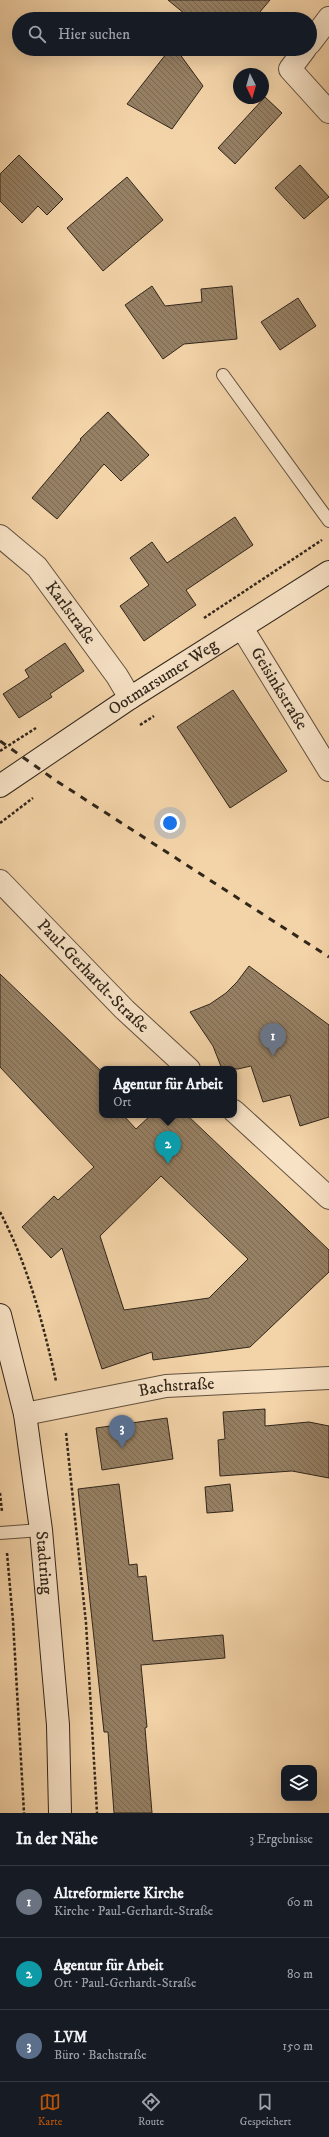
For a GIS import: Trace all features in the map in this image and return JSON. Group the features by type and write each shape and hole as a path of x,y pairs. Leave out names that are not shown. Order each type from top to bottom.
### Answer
{"street":[{"path":"317,34 329,18"},
{"path":"300,56 290,69 329,112"},
{"name":"Karlstraße","path":"0,536 37,568 117,676 130,698"},
{"name":"Ootmarsumer Weg","path":"0,786 130,698 329,572"},
{"name":"Geisinkstraße","path":"242,628 329,770"},
{"name":"Paul-Gerhardt-Straße","path":"0,881 125,1010 186,1066"},
{"path":"237,1113 329,1198"},
{"name":"Stadtring","path":"0,1315 25,1414 40,1530 58,1725 60,1813"},
{"name":"Bachstraße","path":"25,1414 166,1386 329,1378"}],"lane":[{"path":"223,375 329,521"},
{"path":"2,1533 40,1530"}],"path":[{"path":"138,726 158,714"},
{"path":"0,823 37,794"},
{"path":"0,1212 16,1242 44,1326 62,1406 67,1439 86,1623 97,1813"},
{"path":"0,1493 2,1533 13,1621 24,1813"}],"building":[{"path":"168,0 270,0 260,12 183,12"},
{"path":"165,56 181,56 203,86 172,129 127,104"},
{"path":"269,101 282,113 235,164 218,148 259,104 269,104"},
{"path":"19,155 63,199 47,215 38,206 22,223 0,201 0,174"},
{"path":"300,165 329,197 304,219 275,188"},
{"path":"127,177 163,220 103,271 67,228"},
{"path":"152,286 165,306 202,302 201,289 232,286 237,339 184,344 163,359 125,305"},
{"path":"298,298 316,326 280,350 261,322"},
{"path":"108,412 149,455 121,481 104,464 57,519 32,498 81,440 80,439"},
{"path":"235,517 253,545 186,590 196,605 144,641 120,606 149,585 130,558 152,542 167,563"},
{"path":"65,643 84,671 50,694 52,697 19,718 3,694 29,677 25,670"},
{"path":"233,690 287,771 230,808 177,727"},
{"path":"249,966 329,1025 329,1117 300,1126 290,1095 263,1102 251,1066 237,1069 237,1066 221,1066 213,1046 190,1012 210,1004 226,993 237,982"},
{"path":"0,974 99,1069 99,1118 126,1118 136,1129 148,1118 190,1118 329,1250 329,1272 250,1347 153,1360 152,1352 102,1369 62,1248 51,1258 22,1227 54,1196 58,1200 94,1167 0,1067","holes":["161,1176 248,1259 209,1298 124,1310 100,1236"]},
{"path":"265,1409 265,1426 309,1422 329,1426 329,1478 292,1471 220,1476 218,1440 225,1439 223,1412"},
{"path":"167,1418 173,1459 102,1470 96,1428"},
{"path":"119,1484 129,1565 137,1564 138,1577 146,1576 153,1641 223,1635 225,1658 141,1665 147,1727 145,1728 152,1813 114,1813 108,1732 104,1732 78,1489"},
{"path":"230,1484 233,1511 207,1513 205,1487"}],"railway":[{"path":"0,741 55,780 329,957"}],"place":[{"name":"Altreformierte Kirche","path":"273,1056"},
{"name":"Agentur für Arbeit","path":"168,1164"},
{"name":"LVM","path":"122,1448"}]}
